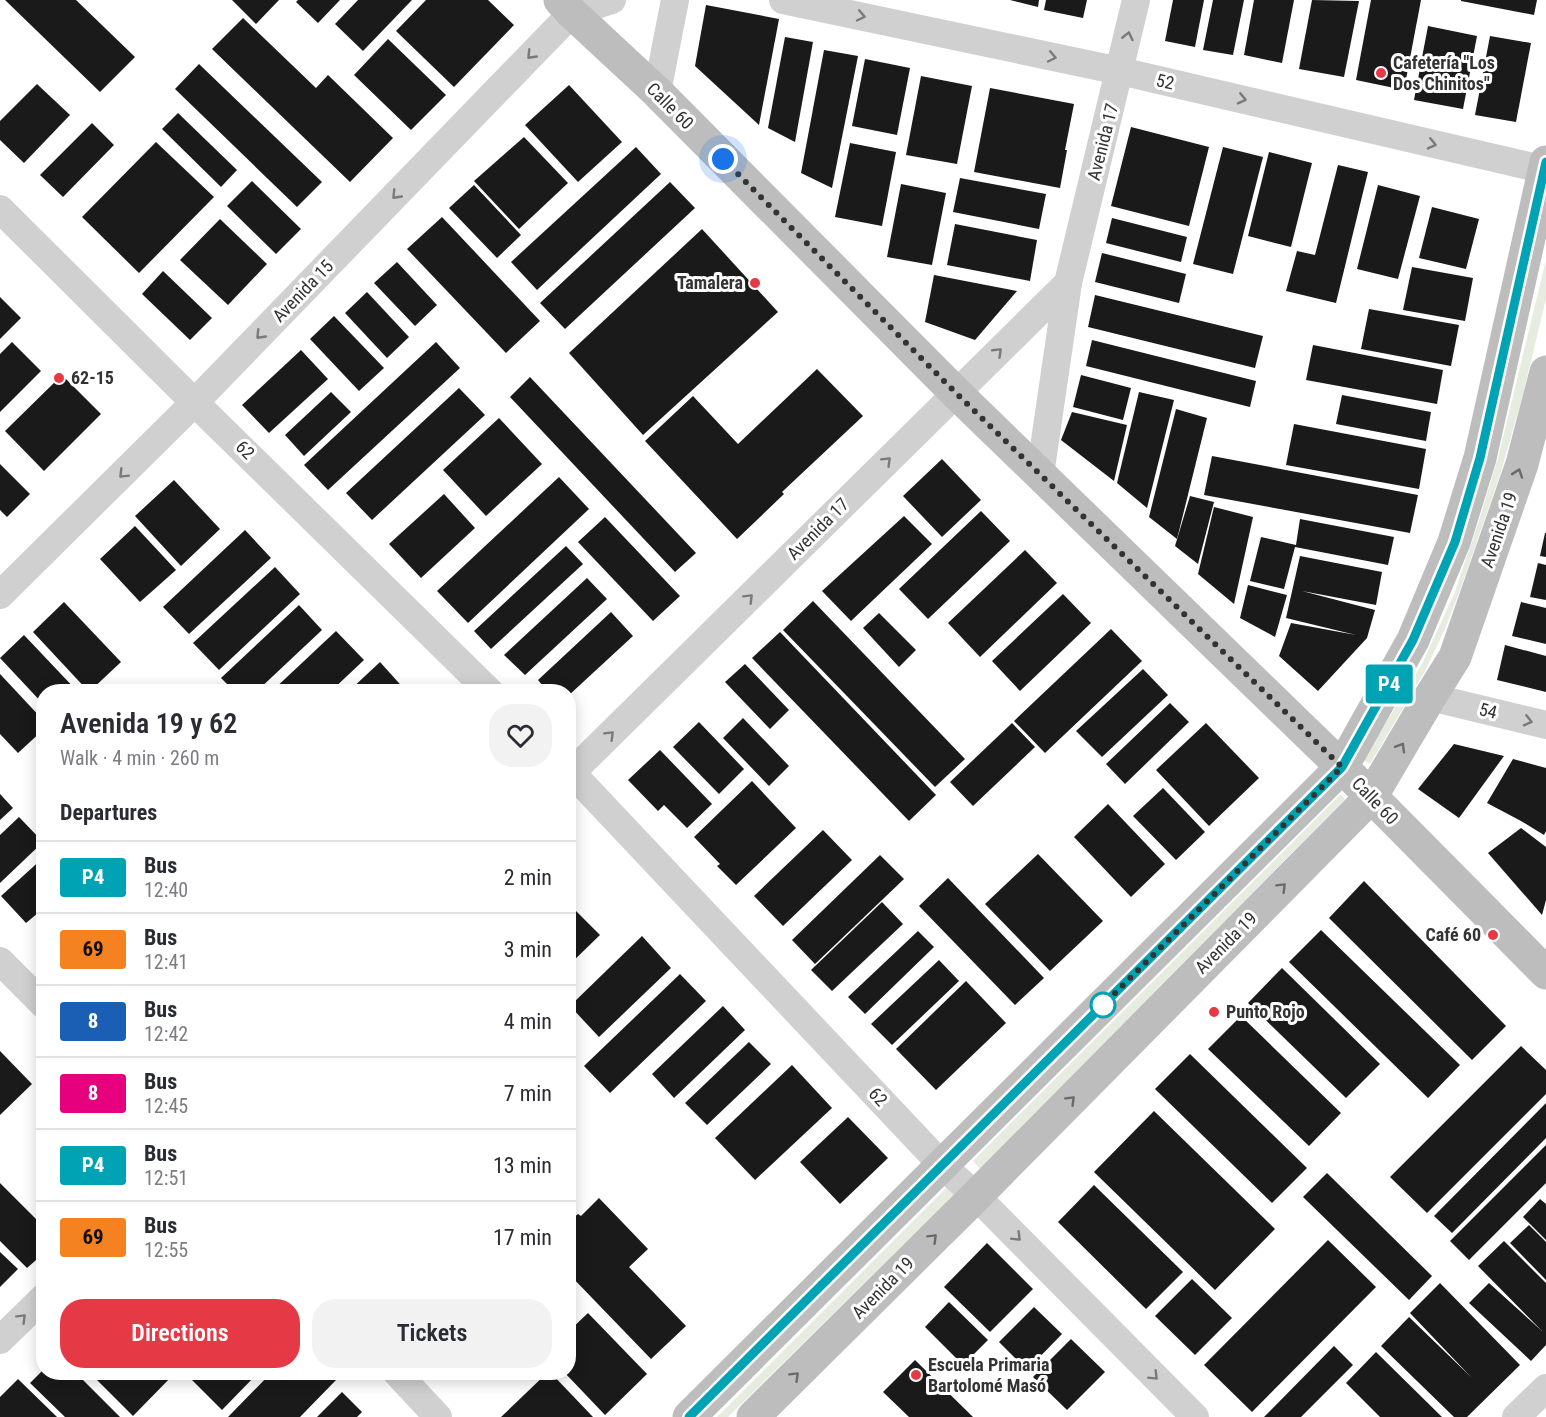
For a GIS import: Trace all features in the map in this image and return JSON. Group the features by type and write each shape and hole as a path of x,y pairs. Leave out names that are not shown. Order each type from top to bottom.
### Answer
{"main road":[{"name":"Calle 60","path":"566,7 657,92 956,393 1342,767 1546,974"},
{"path":"689,1417 1342,767 1413,640 1455,542 1480,458 1545,167"},
{"name":"Avenida 19","path":"753,1417 976,1196 1371,797 1455,657 1522,464 1546,372"}],"street":[{"name":"Avenida 15","path":"0,595 195,402 566,7 612,0"},
{"path":"657,92 675,0"},
{"name":"52","path":"783,0 1120,71 1545,167"},
{"name":"Avenida 17","path":"1040,474 1068,283 1136,0"},
{"name":"62","path":"0,209 482,684"},
{"name":"Avenida 17","path":"576,767 1068,283"},
{"name":"54","path":"1430,697 1546,725"},
{"name":"62","path":"576,779 942,1165 976,1196 1195,1417"},
{"path":"0,961 36,997"},
{"path":"0,1340 36,1305"},
{"path":"403,1380 438,1417"},
{"path":"1516,1417 1546,1388"}],"shaded area":[{"path":"1546,260 1546,299 1522,398 1500,475 1459,593 1425,671 1370,764 1363,760 1422,664 1454,594 1498,458"},
{"path":"1341,794 1345,799 980,1169 973,1161"},
{"path":"950,1184 957,1192 728,1417 717,1417"}],"building":[{"path":"5,0 76,0 135,57 100,92"},
{"path":"232,0 279,0 256,24"},
{"path":"298,0 340,0 318,23 296,2"},
{"path":"358,0 412,0 363,51 335,24"},
{"path":"426,0 488,0 514,25 454,87 396,31"},
{"path":"1010,0 1039,0 1038,7"},
{"path":"1046,0 1087,0 1083,18 1044,10"},
{"path":"1173,0 1204,0 1195,47 1165,41"},
{"path":"1213,0 1244,0 1233,55 1203,50"},
{"path":"1254,0 1294,0 1282,63 1244,55"},
{"path":"1312,0 1359,1 1344,77 1299,69"},
{"path":"1371,0 1421,0 1404,90 1356,80"},
{"path":"1461,0 1537,0 1534,15"},
{"path":"706,5 779,19 759,125 695,66"},
{"path":"243,18 316,88 328,75 393,138 350,182 212,49"},
{"path":"1428,26 1477,36 1463,109 1414,100"},
{"path":"1490,36 1531,43 1516,122 1475,115"},
{"path":"785,37 813,42 795,142 768,128"},
{"path":"388,39 446,95 411,130 354,75"},
{"path":"824,50 858,56 832,188 801,173"},
{"path":"865,59 910,68 897,135 852,126"},
{"path":"199,64 322,182 297,207 175,89"},
{"path":"921,76 972,86 957,164 906,155"},
{"path":"37,84 70,115 24,163 0,140 0,121"},
{"path":"569,85 622,142 578,182 525,125"},
{"path":"990,88 1074,104 1060,188 974,172"},
{"path":"178,113 237,170 221,187 162,129"},
{"path":"92,123 114,145 63,197 40,175"},
{"path":"1131,127 1209,147 1189,226 1111,206"},
{"path":"524,137 568,183 519,229 474,181"},
{"path":"156,142 214,197 139,273 82,217"},
{"path":"850,143 896,152 882,226 835,217"},
{"path":"636,147 661,174 537,290 511,262"},
{"path":"1223,147 1263,157 1233,274 1193,264"},
{"path":"1269,152 1312,163 1291,247 1248,236"},
{"path":"1338,165 1368,172 1336,303 1286,291 1297,251 1315,255"},
{"path":"960,178 1046,194 1039,229 953,212"},
{"path":"252,181 301,229 276,254 227,206"},
{"path":"670,182 695,208 565,329 540,303"},
{"path":"901,184 946,193 932,265 887,257"},
{"path":"474,185 521,235 497,258 449,208"},
{"path":"1378,185 1420,196 1398,279 1357,269"},
{"path":"1432,207 1479,219 1466,269 1419,258"},
{"path":"442,217 540,321 506,353 407,249"},
{"path":"1112,218 1187,237 1181,262 1106,243"},
{"path":"220,219 267,264 228,305 180,260"},
{"path":"955,224 1037,240 1030,281 947,265"},
{"path":"702,229 778,312 643,435 569,353"},
{"path":"1102,253 1186,274 1179,303 1095,282"},
{"path":"397,262 437,305 415,326 374,283"},
{"path":"1412,267 1473,278 1465,321 1403,310"},
{"path":"163,271 212,318 190,340 142,294"},
{"path":"934,275 1017,291 975,340 925,322"},
{"path":"367,292 409,337 387,358 345,313"},
{"path":"1095,295 1263,336 1255,368 1088,327"},
{"path":"0,297 21,318 0,339"},
{"path":"1369,309 1459,325 1451,366 1361,349"},
{"path":"334,316 384,368 359,391 310,339"},
{"path":"1092,340 1256,381 1250,407 1086,366"},
{"path":"12,342 41,371 0,412 0,354"},
{"path":"436,342 460,368 328,490 304,465"},
{"path":"1313,345 1443,370 1437,404 1306,380"},
{"path":"301,350 328,379 269,433 242,405"},
{"path":"817,369 863,416 782,492 784,494 737,539 645,441 693,396 738,444"},
{"path":"62,375 101,414 44,471 5,431"},
{"path":"1081,375 1131,388 1123,420 1073,407"},
{"path":"530,377 696,553 675,572 510,397"},
{"path":"459,388 485,415 372,520 346,493"},
{"path":"331,392 351,412 304,456 285,435"},
{"path":"1139,392 1174,400 1147,508 1117,483"},
{"path":"1342,395 1431,412 1426,441 1336,424"},
{"path":"1176,409 1207,418 1177,539 1149,517"},
{"path":"1072,412 1127,425 1114,481 1061,440"},
{"path":"499,418 542,464 486,516 443,470"},
{"path":"1294,424 1426,449 1419,489 1286,465"},
{"path":"1212,456 1418,495 1410,533 1204,495"},
{"path":"942,459 981,500 942,537 903,496"},
{"path":"0,464 30,494 7,517 0,510"},
{"path":"559,477 589,509 468,623 437,591"},
{"path":"174,480 220,529 181,566 135,516"},
{"path":"444,494 475,528 421,578 389,544"},
{"path":"1190,496 1214,502 1198,564 1175,546"},
{"path":"1214,507 1253,517 1234,604 1198,574"},
{"path":"981,511 1010,541 928,619 899,589"},
{"path":"904,516 932,544 851,621 822,591"},
{"path":"605,517 680,596 653,621 578,542"},
{"path":"1300,519 1394,537 1388,565 1295,547 1284,589 1250,581 1261,537 1296,545"},
{"path":"135,526 176,570 140,602 100,559"},
{"path":"245,530 271,558 189,634 163,607"},
{"path":"1546,533 1546,557 1540,556"},
{"path":"566,546 583,564 491,649 474,631"},
{"path":"1025,550 1057,583 980,657 948,623"},
{"path":"1300,556 1382,572 1376,605 1302,591 1375,610 1367,638 1318,691 1279,656 1291,623 1356,635 1286,618"},
{"path":"1538,563 1546,565 1546,600 1530,597"},
{"path":"275,567 300,594 219,670 193,643"},
{"path":"587,578 607,599 525,675 504,655"},
{"path":"1248,585 1287,595 1275,637 1240,618"},
{"path":"1063,594 1091,623 1020,691 992,661"},
{"path":"813,601 965,759 935,787 783,630"},
{"path":"64,602 121,662 98,684 82,684 33,632"},
{"path":"1521,602 1546,608 1546,644 1512,636"},
{"path":"299,605 322,630 265,684 227,684 221,678"},
{"path":"611,612 633,636 576,689 576,684 541,684 538,680"},
{"path":"879,613 916,650 899,667 863,628"},
{"path":"1111,629 1142,661 1045,753 1014,721"},
{"path":"336,631 364,660 338,684 280,684"},
{"path":"780,632 936,795 909,821 752,658"},
{"path":"24,635 70,684 36,684 36,696 0,658"},
{"path":"1505,645 1546,656 1546,692 1497,680"},
{"path":"380,662 400,684 357,684"},
{"path":"745,664 789,710 770,729 725,682"},
{"path":"1143,669 1168,695 1102,757 1076,731"},
{"path":"0,674 36,712 36,736 18,753 0,734"},
{"path":"1170,703 1189,722 1125,784 1106,764"},
{"path":"743,718 789,766 769,786 723,738"},
{"path":"699,722 744,769 719,794 673,747"},
{"path":"1012,723 1035,747 973,806 950,782"},
{"path":"1206,723 1259,778 1209,826 1156,770"},
{"path":"1454,744 1504,756 1459,818 1418,789"},
{"path":"660,750 712,804 687,828 664,805 658,811 628,780"},
{"path":"1513,759 1546,768 1546,831 1544,835 1487,803"},
{"path":"752,781 796,828 736,885 694,837"},
{"path":"1163,788 1205,832 1176,860 1133,816"},
{"path":"0,794 13,808 0,820"},
{"path":"1108,804 1165,864 1131,897 1074,837"},
{"path":"19,817 36,835 36,849 0,883 0,835"},
{"path":"1521,828 1546,847 1546,900 1542,915 1488,853"},
{"path":"823,830 852,860 783,926 754,896"},
{"path":"1038,854 1103,921 1050,971 985,904"},
{"path":"880,855 904,879 815,964 792,940"},
{"path":"36,864 36,915 26,923 1,896"},
{"path":"948,878 1044,978 1015,1005 919,906"},
{"path":"1364,881 1506,1026 1472,1060 1329,918"},
{"path":"882,902 903,924 832,991 811,970"},
{"path":"576,911 600,935 576,958"},
{"path":"1321,930 1460,1065 1428,1098 1289,962"},
{"path":"918,931 934,947 865,1014 848,997"},
{"path":"642,936 671,968 599,1037 576,1012 576,1000"},
{"path":"939,960 959,981 892,1045 871,1024"},
{"path":"1282,968 1380,1064 1346,1098 1248,1003"},
{"path":"680,974 706,1001 610,1093 584,1066"},
{"path":"966,981 1006,1023 936,1090 896,1049"},
{"path":"723,1006 745,1030 674,1098 652,1074"},
{"path":"1241,1016 1341,1113 1309,1146 1208,1049"},
{"path":"749,1042 771,1064 707,1125 685,1103"},
{"path":"1521,1046 1546,1070 1546,1094 1427,1213 1390,1177"},
{"path":"0,1051 32,1084 0,1115"},
{"path":"1190,1054 1307,1168 1272,1203 1155,1089"},
{"path":"792,1065 832,1108 755,1180 715,1138"},
{"path":"1546,1103 1546,1138 1452,1233 1434,1216"},
{"path":"1154,1111 1275,1229 1215,1290 1094,1172"},
{"path":"848,1117 888,1158 840,1204 800,1162"},
{"path":"1546,1145 1546,1183 1469,1260 1450,1241"},
{"path":"1327,1173 1432,1276 1409,1300 1303,1197"},
{"path":"0,1183 36,1219 36,1260 27,1268 0,1241"},
{"path":"1094,1185 1183,1272 1146,1309 1058,1222"},
{"path":"599,1198 648,1249 629,1267 686,1326 651,1359 576,1281 576,1216 581,1216"},
{"path":"1540,1199 1546,1204 1546,1240 1523,1217"},
{"path":"1529,1225 1546,1242 1546,1280 1510,1243"},
{"path":"1328,1240 1376,1287 1252,1412 1204,1365"},
{"path":"1504,1241 1546,1283 1546,1345 1531,1361 1469,1303 1489,1283 1542,1331 1478,1266"},
{"path":"987,1243 1033,1289 990,1332 944,1287"},
{"path":"0,1252 18,1269 0,1287"},
{"path":"1192,1279 1232,1318 1195,1355 1155,1316"},
{"path":"1440,1283 1520,1365 1467,1417 1454,1417 1381,1346 1409,1317 1471,1377 1410,1313"},
{"path":"949,1302 988,1340 963,1365 925,1327"},
{"path":"1034,1307 1062,1334 1027,1370 999,1342"},
{"path":"588,1313 647,1374 605,1415 572,1380 576,1380 576,1324"},
{"path":"1071,1339 1105,1372 1067,1410 1033,1377"},
{"path":"1334,1346 1353,1365 1301,1417 1264,1417"},
{"path":"1376,1352 1442,1417 1380,1417 1346,1383"},
{"path":"915,1360 973,1417 909,1417 883,1392"},
{"path":"36,1377 36,1380 83,1380 120,1417 65,1417 30,1383"},
{"path":"18,1379 57,1417 0,1417 0,1397"},
{"path":"97,1380 168,1380 133,1416"},
{"path":"192,1380 251,1380 222,1410"},
{"path":"264,1380 336,1380 300,1417 228,1417"},
{"path":"540,1380 558,1380 593,1417 501,1417"},
{"path":"342,1392 362,1412 357,1417 317,1417"}],"bus line":[{"name":"P4","path":"689,1417 1342,767 1413,640 1455,542 1480,458 1546,162"}],"place":[{"name":"Cafetería \"Los Dos Chinitos\"","path":"1381,73"},
{"name":"Tamalera","path":"755,283"},
{"name":"62-15","path":"59,378"},
{"name":"Café 60","path":"1493,935"},
{"name":"Punto Rojo","path":"1214,1012"},
{"name":"Escuela Primaria Bartolomé Masó","path":"916,1375"}],"route":[{"path":"723,159 956,393 1342,767 1103,1005"}]}
